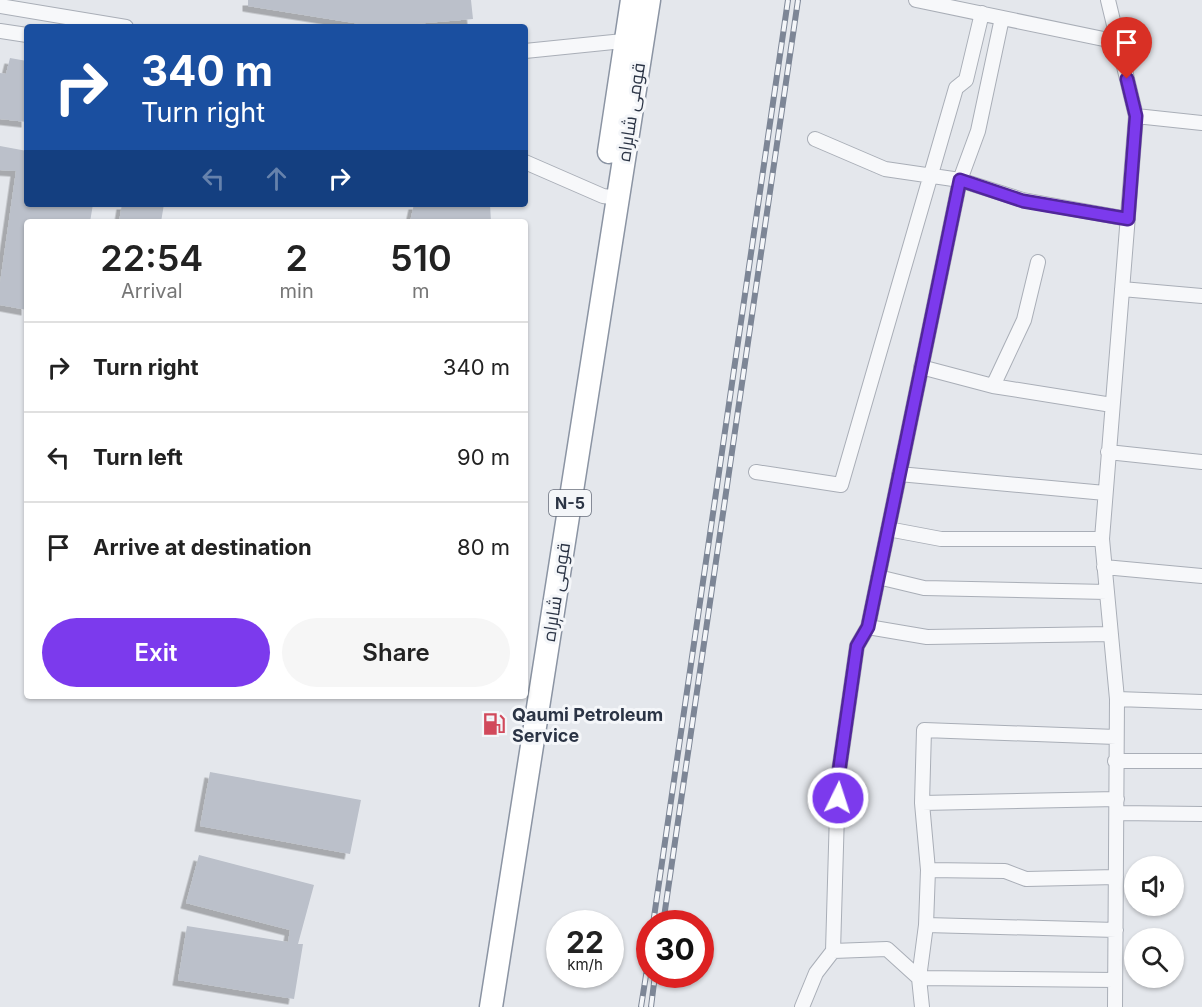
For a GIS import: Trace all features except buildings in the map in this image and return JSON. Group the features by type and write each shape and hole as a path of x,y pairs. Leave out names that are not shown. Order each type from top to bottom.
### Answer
{"highway":[{"name":"قومی شاہراہ","path":"491,1007 634,40 632,0"},
{"name":"قومی شاہراہ","path":"634,40 649,0"},
{"name":"قومی شاہراہ","path":"528,696 610,197"},
{"name":"قومی شاہراہ","path":"477,1007 528,699"}],"street":[{"path":"916,0 1118,42"},
{"path":"1108,0 1136,116 1102,539 1117,699 1115,1007"},
{"path":"0,6 108,24"},
{"path":"756,472 841,484 956,88 966,80 982,14"},
{"path":"802,1007 816,973 833,951 838,778 857,646 868,627 960,180 978,131 1002,18"},
{"path":"0,31 24,35"},
{"path":"528,51 634,40"},
{"path":"1136,116 1202,123"},
{"path":"815,140 885,169 960,180 1023,201 1128,219"},
{"path":"528,163 610,197"},
{"path":"993,386 1024,320 1038,262"},
{"path":"1122,289 1202,296"},
{"path":"921,367 993,386 1112,405"},
{"path":"1108,452 1202,462"},
{"path":"899,474 1105,493"},
{"path":"888,529 941,539 1102,539"},
{"path":"1104,567 1202,576"},
{"path":"878,577 924,588 1107,592"},
{"path":"868,627 927,637 1111,634"},
{"path":"1117,699 1202,702"},
{"path":"922,1007 919,978 927,925 928,870 922,803 924,730 1116,736"},
{"path":"1115,761 1202,761"},
{"path":"922,803 1117,799"},
{"path":"1117,813 1202,814"},
{"path":"928,870 1005,871 1026,879 1116,877"},
{"path":"927,925 1116,930"},
{"path":"833,951 888,949 919,978 1115,980"}],"railway":[{"path":"655,910 788,0"},
{"path":"665,910 798,0"},
{"path":"641,1007 644,988"},
{"path":"651,1007 653,988"}],"place":[{"name":"Qaumi Petroleum Service","path":"494,724"}],"route":[{"path":"838,798 838,778 857,646 868,627 960,180 1023,201 1128,219 1136,116 1127,79"}]}
